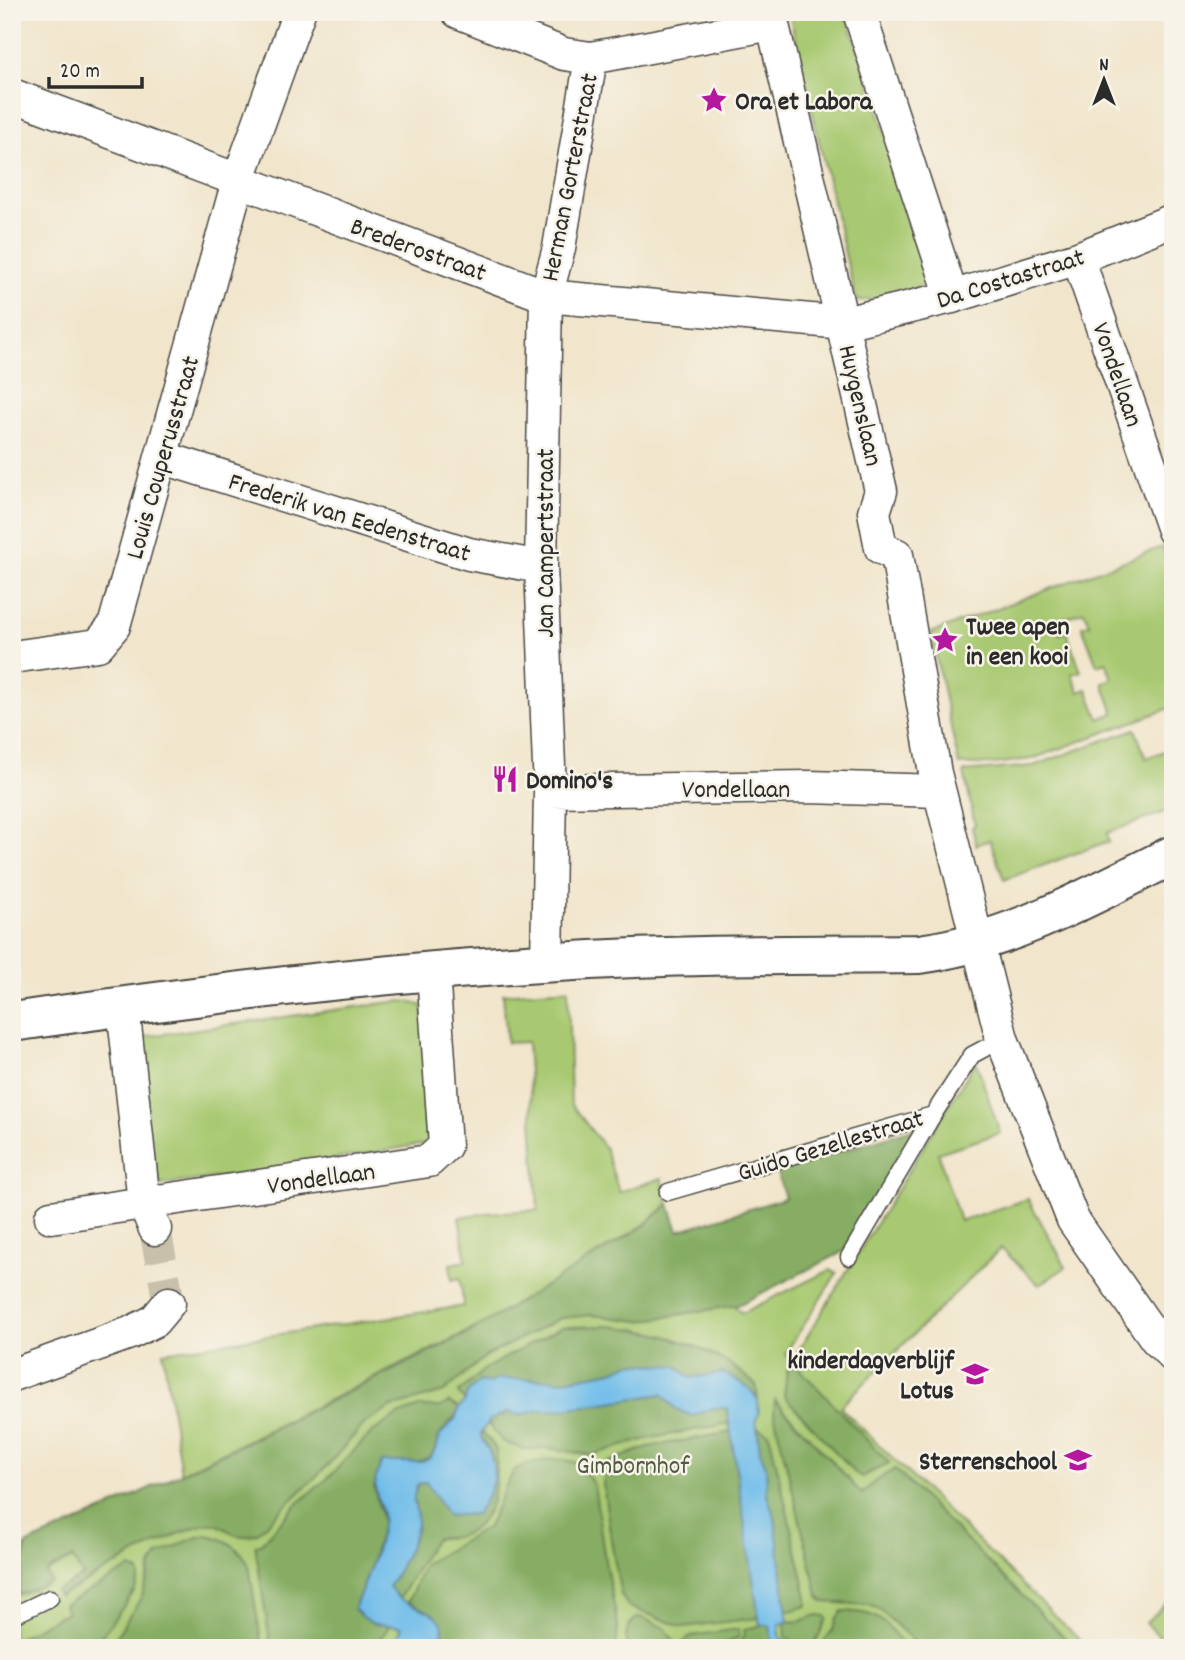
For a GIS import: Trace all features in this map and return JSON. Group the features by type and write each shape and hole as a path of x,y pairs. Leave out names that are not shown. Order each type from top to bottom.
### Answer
{"street":[{"name":"Louis Couperusstraat","path":"12,657 97,645 114,626 239,181 299,12"},
{"path":"458,12 564,54 591,58 771,18"},
{"path":"859,12 952,297"},
{"name":"Huygenslaan","path":"771,18 881,491 874,512 881,548 897,555 939,791"},
{"name":"Herman Gorterstraat","path":"546,296 559,248 591,58"},
{"name":"Brederostraat","path":"12,95 546,296 844,323"},
{"name":"Da Costastraat","path":"844,323 952,297 1078,258 1173,220"},
{"name":"Vondellaan","path":"1078,258 1173,530"},
{"name":"Jan Campertstraat","path":"546,296 541,567 550,790"},
{"name":"Frederik van Eedenstraat","path":"161,457 469,554 541,567"},
{"name":"Vondellaan","path":"550,790 809,787 939,791"},
{"path":"547,963 550,790"},
{"path":"939,791 1002,1039 1073,1220 1156,1339 1173,1356"},
{"path":"12,1022 123,1006 433,972 547,963 660,957 919,954 976,943 1024,928 1173,855"},
{"name":"Vondellaan","path":"51,1217 150,1216 429,1161 444,1146 433,972"},
{"path":"123,1006 150,1216"},
{"path":"12,1375 130,1333 154,1321 169,1303"}],"lane":[{"name":"Guido Gezellestraat","path":"668,1192 933,1115 972,1055 1002,1039"},
{"path":"849,1257 933,1115"},
{"path":"12,1616 50,1598"}],"green space":[{"path":"789,12 846,12 934,282 885,298 856,301"},
{"path":"1162,547 1173,575 1173,707 1032,759 959,765 931,633","holes":["1084,611 1089,624 1082,626 1097,665 1106,662 1112,679 1103,683 1114,713 1099,719 1087,689 1079,692 1072,674 1081,671 1066,632 1060,634 1055,622"]},
{"path":"1135,729 1146,758 1173,748 1173,809 1107,833 1109,841 1004,880 990,840 976,845 972,827 975,825 964,772 1033,766"},
{"path":"568,989 571,1104 605,1148 619,1192 662,1178 669,1204 644,1225 495,1318 181,1473 163,1352 464,1306 460,1278 452,1280 450,1264 466,1261 459,1217 538,1210 527,1042 507,1043 503,994"},
{"path":"399,1001 423,1006 430,1143 258,1172 160,1185 142,1111 141,1037"},
{"name":"Gimbornhof","path":"976,1061 1000,1133 938,1153 960,1221 1028,1199 1066,1267 1039,1285 1001,1248 840,1407 1088,1648 12,1648 12,1553 671,1244 742,1313 830,1270 837,1273 785,1354 792,1361"},
{"path":"919,1127 845,1250 839,1254 738,1305 640,1321 592,1315 561,1318 486,1356 444,1392 392,1407 365,1423 327,1466 257,1533 241,1536 214,1524 198,1526 142,1551 59,1596 56,1591 83,1576 72,1558 46,1572 51,1582 18,1595 27,1544 261,1435 468,1333 645,1225 669,1204 678,1231 785,1198 777,1171"},
{"path":"609,1326 650,1332 706,1351 724,1360 756,1385 758,1400 743,1384 728,1377 690,1378 677,1366 631,1363 613,1371 558,1381 497,1379 468,1393 465,1401 458,1393 486,1368 562,1327"},
{"path":"792,1361 889,1463 862,1477 854,1472 784,1396 787,1372"},
{"path":"662,1394 676,1409 692,1416 713,1408 727,1408 731,1423 647,1439 591,1455 554,1449 523,1449 503,1442 489,1425 489,1420 508,1412 519,1415"},
{"path":"775,1400 862,1494 873,1483 895,1469 1075,1648 920,1647 879,1609 869,1605 823,1602 818,1595 774,1414"},
{"path":"449,1402 459,1408 440,1435 431,1456 415,1463 382,1462 374,1487 383,1523 369,1572 354,1609 371,1622 379,1625 391,1624 370,1648 271,1648 255,1545 261,1544 295,1506 329,1477 371,1433 398,1415 419,1407 440,1407"},
{"path":"758,1428 770,1437 807,1597 807,1606 786,1612 775,1519 767,1495 766,1466 760,1452"},
{"path":"482,1431 496,1453 495,1484 489,1509 475,1528 452,1538 437,1538 431,1544 399,1599 389,1586 416,1529 414,1501 418,1484 490,1452 481,1437"},
{"path":"732,1432 759,1618 682,1627 629,1607 621,1595 612,1546 603,1484 606,1463 648,1447"},
{"path":"554,1459 582,1466 594,1485 618,1625 616,1648 438,1648 443,1630 441,1623 432,1613 408,1602 424,1564 488,1527 516,1469 526,1464"},
{"path":"206,1535 232,1545 242,1554 249,1566 262,1648 109,1648 142,1596 151,1567 158,1555"},
{"path":"130,1568 139,1572 140,1577 134,1592 93,1648 12,1648 12,1641 67,1612 64,1605"},
{"path":"1173,1596 1173,1648 1171,1648 1146,1623"},
{"path":"842,1611 865,1613 880,1619 906,1648 818,1648 833,1630"},
{"path":"817,1615 827,1619 814,1645 800,1648 786,1637 785,1622 801,1621"},
{"path":"640,1617 665,1628 675,1642 670,1648 627,1648 628,1630 632,1622"},
{"path":"770,1624 772,1641 769,1648 725,1648 739,1643 745,1635 744,1629"},
{"path":"739,1629 740,1635 728,1643 676,1648 691,1636"}],"water":[{"path":"631,1363 677,1366 690,1378 724,1373 749,1388 758,1400 759,1415 756,1419 760,1452 766,1466 767,1495 775,1519 788,1622 779,1624 780,1636 792,1648 769,1648 772,1641 770,1625 760,1625 727,1408 713,1408 692,1416 676,1409 662,1394 519,1415 508,1412 490,1420 481,1436 493,1462 492,1485 476,1514 448,1516 426,1482 418,1484 414,1496 416,1529 389,1586 399,1598 440,1620 443,1627 442,1636 438,1648 393,1648 402,1627 373,1623 354,1609 380,1536 382,1516 375,1481 382,1462 422,1462 429,1459 436,1449 440,1435 455,1419 467,1393 480,1381 558,1381 613,1371"}],"tunnel":[{"path":"155,1229 169,1303"}],"place":[{"name":"Ora et Labora","path":"714,100"},
{"name":"Twee apen in een kooi","path":"945,640"},
{"name":"Domino's","path":"505,779"},
{"name":"kinderdagverblijf Lotus","path":"975,1374"},
{"name":"Sterrenschool","path":"1078,1460"}]}
